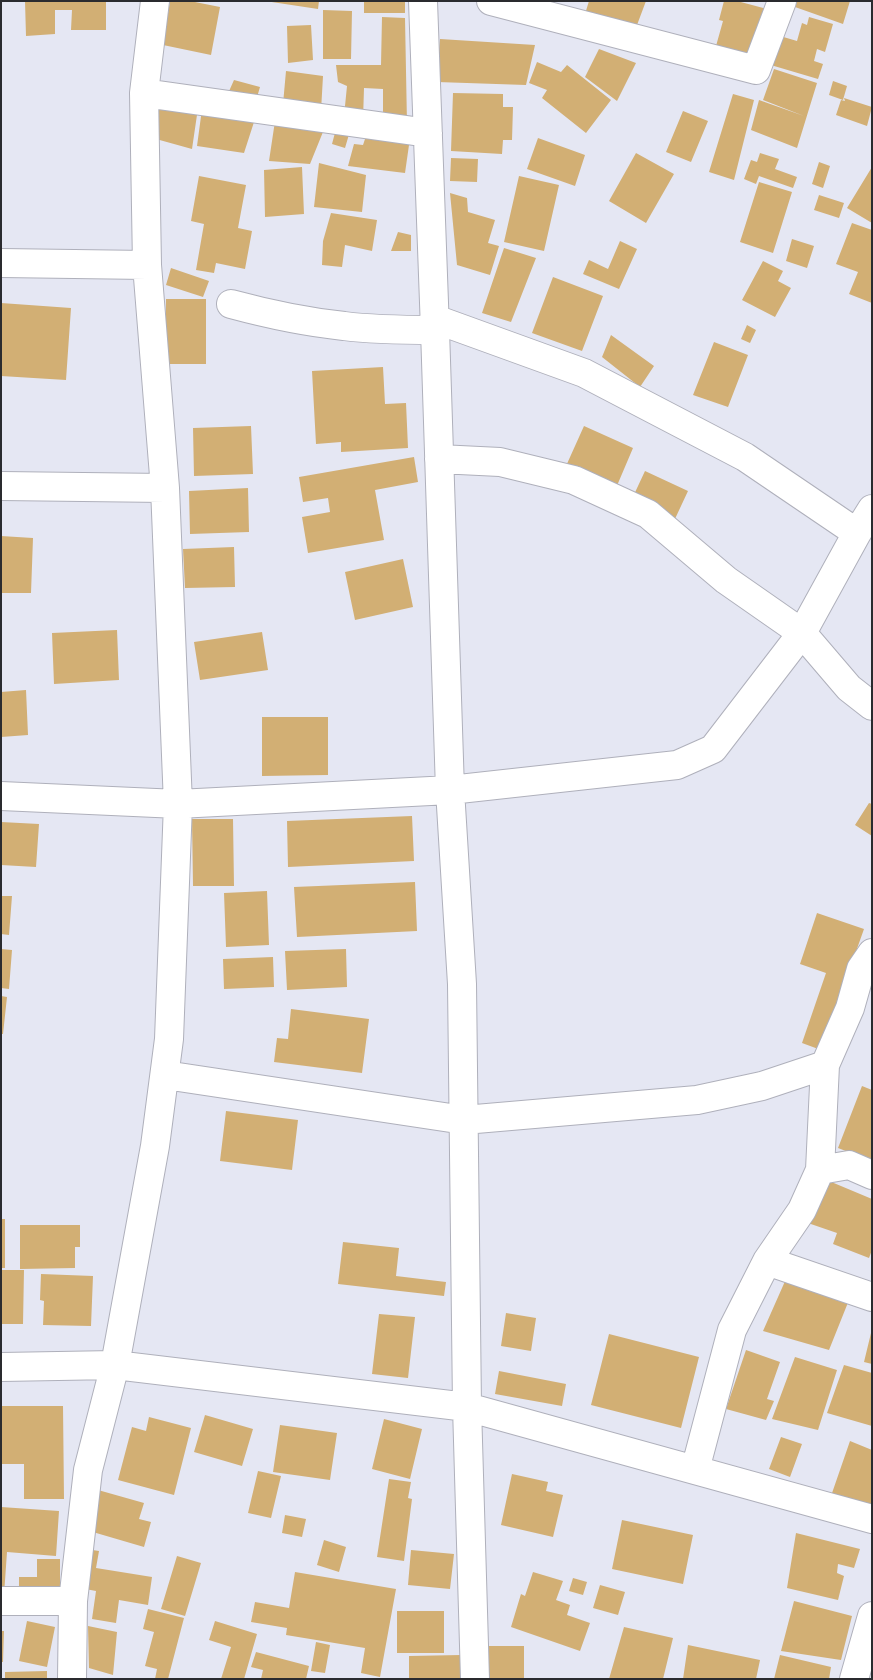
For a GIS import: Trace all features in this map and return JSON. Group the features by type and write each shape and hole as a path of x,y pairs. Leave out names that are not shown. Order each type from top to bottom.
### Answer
{"street":[{"path":"72,1679 73,1601 88,1470 115,1366 155,1146 169,1039 178,804 166,488 147,266 144,94 155,1"},
{"path":"422,1 435,325 450,790 462,984 467,1408 475,1679"},
{"path":"491,1 756,70 782,1"},
{"path":"144,94 428,133"},
{"path":"1,263 147,266"},
{"path":"231,304 268,314 344,326 390,330 435,325 584,373 745,457 857,533"},
{"path":"439,459 500,462 574,480 648,514 726,580 802,633 850,688 872,706"},
{"path":"1,486 166,488"},
{"path":"1,796 178,804 450,790 676,765 713,749 802,633 872,509"},
{"path":"695,1470 732,1330 767,1261 802,1210 820,1170 825,1065 850,1008 861,969 872,953"},
{"path":"165,1075 464,1120 697,1100 762,1086 825,1065"},
{"path":"820,1170 849,1166 872,1175"},
{"path":"767,1261 872,1297"},
{"path":"1,1367 115,1366 467,1408 872,1520"},
{"path":"1,1602 73,1601"},
{"path":"854,1679 872,1616"}],"building":[{"path":"25,1 106,1 106,30 71,30 72,10 55,10 55,34 26,36"},
{"path":"170,1 190,1 220,7 211,55 163,45"},
{"path":"265,1 319,1 318,9"},
{"path":"364,1 405,1 405,13 364,13"},
{"path":"589,1 646,1 634,33 585,14"},
{"path":"724,1 737,1 767,9 755,56 716,46 723,21 719,20"},
{"path":"797,1 850,1 843,24 795,7"},
{"path":"323,10 352,11 351,59 323,59"},
{"path":"382,17 405,18 407,124 383,124 383,89 364,88 363,120 344,116 347,86 338,82 336,65 381,65"},
{"path":"809,17 833,24 825,52 817,49 814,61 823,64 818,79 764,63 780,36 797,41 802,23 807,25"},
{"path":"311,25 313,60 288,63 287,26"},
{"path":"440,39 535,45 526,85 437,82"},
{"path":"599,49 636,63 617,101 585,77"},
{"path":"537,62 561,72 567,65 611,100 586,133 542,98 547,90 529,83"},
{"path":"774,69 817,83 797,148 751,130 759,100 804,116 763,100"},
{"path":"286,71 323,76 321,111 283,104"},
{"path":"234,80 260,87 255,104 226,98"},
{"path":"833,81 847,86 843,100 829,95"},
{"path":"453,93 503,94 503,107 513,107 512,140 503,140 502,154 451,151"},
{"path":"733,94 754,100 734,180 709,172"},
{"path":"844,98 872,107 867,126 836,115 841,100 845,101"},
{"path":"154,101 198,108 192,149 156,139"},
{"path":"202,109 254,122 244,153 197,146"},
{"path":"683,111 708,121 691,162 666,152"},
{"path":"275,121 325,127 310,164 269,161"},
{"path":"336,129 350,131 345,148 332,144"},
{"path":"368,130 410,138 405,173 348,166 354,144 363,145"},
{"path":"538,138 585,155 575,186 527,169"},
{"path":"636,153 674,174 646,223 609,201"},
{"path":"760,153 779,159 775,169 797,177 793,188 759,176 756,184 744,179 751,160 757,162"},
{"path":"451,158 478,159 477,182 450,181"},
{"path":"819,162 830,166 823,188 812,184"},
{"path":"319,163 366,175 362,212 314,207"},
{"path":"302,167 304,214 265,217 264,170"},
{"path":"872,167 872,223 847,208"},
{"path":"199,176 246,185 238,228 252,231 245,269 216,263 214,273 196,270 204,224 191,221"},
{"path":"519,176 559,185 544,251 504,242"},
{"path":"759,182 792,192 773,253 740,242"},
{"path":"450,193 467,198 468,212 495,220 488,243 499,246 490,275 457,265"},
{"path":"819,195 844,203 839,218 814,210"},
{"path":"331,213 377,220 372,251 345,245 342,267 322,265 323,241"},
{"path":"852,223 872,230 872,303 849,294 858,272 836,264"},
{"path":"398,232 411,235 411,251 391,251"},
{"path":"792,239 814,246 807,268 786,261"},
{"path":"620,241 637,249 619,289 583,274 589,260 608,269"},
{"path":"504,248 536,258 511,322 482,313"},
{"path":"763,261 783,271 778,281 791,288 775,317 742,300"},
{"path":"171,268 209,281 203,297 166,285"},
{"path":"553,277 603,296 582,351 532,333"},
{"path":"166,299 206,299 206,364 165,364"},
{"path":"1,303 71,308 66,380 1,376"},
{"path":"747,325 756,330 750,343 741,339"},
{"path":"611,335 654,366 640,387 602,357"},
{"path":"714,342 748,355 728,407 693,395"},
{"path":"383,367 385,404 406,403 408,448 341,452 341,442 316,444 312,371"},
{"path":"251,426 253,474 194,476 193,428"},
{"path":"584,426 633,448 616,488 566,466"},
{"path":"414,457 418,482 375,490 384,540 308,553 302,517 330,512 328,498 303,502 299,477"},
{"path":"645,471 688,491 674,521 631,501"},
{"path":"248,488 249,532 190,534 189,491"},
{"path":"1,536 33,538 31,593 1,593"},
{"path":"234,547 235,587 185,588 183,549"},
{"path":"403,559 413,607 355,620 345,572"},
{"path":"117,630 119,680 54,684 52,633"},
{"path":"262,632 268,670 200,680 194,642"},
{"path":"26,690 28,735 1,737 1,692"},
{"path":"262,717 328,717 328,775 262,776"},
{"path":"869,803 872,804 872,836 855,825"},
{"path":"412,816 414,861 288,867 287,821"},
{"path":"192,819 233,819 234,886 193,886"},
{"path":"1,822 39,824 36,867 1,865"},
{"path":"415,882 417,931 297,937 294,887"},
{"path":"267,891 269,945 226,947 224,893"},
{"path":"1,896 12,896 9,935 1,934"},
{"path":"817,913 864,929 821,1050 802,1043 826,973 800,964"},
{"path":"1,949 12,950 9,989 1,988"},
{"path":"346,949 347,987 287,990 285,951"},
{"path":"273,957 274,987 224,989 223,959"},
{"path":"1,996 7,997 3,1034 1,1034"},
{"path":"291,1009 369,1019 362,1073 274,1062 277,1038 288,1039"},
{"path":"862,1086 872,1090 872,1161 838,1148"},
{"path":"226,1111 298,1120 292,1170 220,1161"},
{"path":"829,1181 872,1199 872,1250 869,1258 833,1244 837,1233 805,1222"},
{"path":"1,1219 5,1219 5,1268 1,1268"},
{"path":"20,1225 80,1225 80,1247 75,1247 75,1268 20,1269"},
{"path":"343,1242 399,1248 396,1276 446,1282 444,1296 338,1284"},
{"path":"1,1270 24,1270 23,1324 1,1324"},
{"path":"41,1274 93,1276 91,1326 43,1325 44,1301 40,1300"},
{"path":"786,1279 849,1300 829,1350 763,1331"},
{"path":"506,1313 536,1318 531,1351 501,1346"},
{"path":"379,1314 415,1317 408,1378 372,1374"},
{"path":"872,1333 872,1364 864,1362"},
{"path":"609,1334 699,1357 681,1428 591,1405"},
{"path":"746,1350 780,1362 767,1399 774,1401 766,1420 726,1409"},
{"path":"795,1357 837,1370 818,1430 772,1419"},
{"path":"844,1365 872,1373 872,1426 827,1413"},
{"path":"499,1371 566,1384 562,1406 495,1394"},
{"path":"1,1406 63,1406 64,1499 24,1499 24,1464 1,1464"},
{"path":"205,1415 253,1429 242,1466 194,1452"},
{"path":"149,1417 191,1428 174,1495 118,1480 132,1427 146,1431"},
{"path":"384,1419 422,1429 410,1479 372,1469"},
{"path":"280,1425 337,1433 330,1480 273,1472"},
{"path":"781,1437 802,1444 790,1477 769,1469"},
{"path":"850,1441 872,1450 872,1506 831,1496"},
{"path":"258,1471 281,1476 271,1518 248,1513"},
{"path":"512,1474 548,1482 546,1491 563,1495 553,1537 501,1525"},
{"path":"389,1479 411,1482 408,1498 412,1499 404,1561 377,1557"},
{"path":"98,1490 144,1503 139,1519 151,1522 144,1547 86,1530"},
{"path":"1,1507 59,1511 56,1556 7,1552 4,1595 1,1595"},
{"path":"285,1515 306,1519 302,1537 282,1533"},
{"path":"622,1520 693,1535 683,1584 612,1569"},
{"path":"796,1533 860,1549 854,1568 838,1564 837,1573 844,1576 838,1600 787,1588"},
{"path":"324,1540 346,1547 339,1572 317,1565"},
{"path":"86,1549 99,1551 96,1568 152,1577 148,1605 119,1600 116,1623 92,1619 96,1591 80,1588"},
{"path":"411,1550 454,1554 450,1589 408,1585"},
{"path":"177,1556 201,1563 185,1616 161,1609"},
{"path":"37,1559 60,1559 60,1594 19,1594 19,1577 37,1577"},
{"path":"295,1572 396,1589 380,1677 361,1673 365,1648 286,1635 287,1628 251,1622 255,1602 289,1608"},
{"path":"533,1572 563,1581 556,1600 570,1605 567,1615 590,1623 580,1651 511,1627 521,1594 525,1596"},
{"path":"573,1578 587,1582 583,1595 569,1591"},
{"path":"600,1585 625,1592 618,1615 593,1608"},
{"path":"794,1601 852,1616 841,1660 781,1651"},
{"path":"148,1609 184,1618 168,1679 155,1679 157,1669 145,1666 154,1632 143,1629"},
{"path":"397,1611 444,1611 444,1653 397,1653"},
{"path":"27,1621 55,1627 47,1667 19,1661"},
{"path":"215,1621 257,1634 244,1679 221,1679 231,1647 209,1640"},
{"path":"88,1626 117,1632 113,1675 89,1668"},
{"path":"624,1627 673,1638 663,1679 609,1679"},
{"path":"1,1631 4,1631 3,1662 1,1662"},
{"path":"316,1642 330,1645 325,1673 311,1671"},
{"path":"688,1645 760,1660 756,1679 683,1679"},
{"path":"484,1646 524,1646 524,1679 484,1679"},
{"path":"256,1652 309,1666 306,1679 261,1679 263,1670 251,1667"},
{"path":"461,1655 462,1679 409,1679 409,1656"},
{"path":"780,1655 831,1667 829,1679 774,1679"},
{"path":"47,1671 47,1679 5,1679 5,1672"}]}
